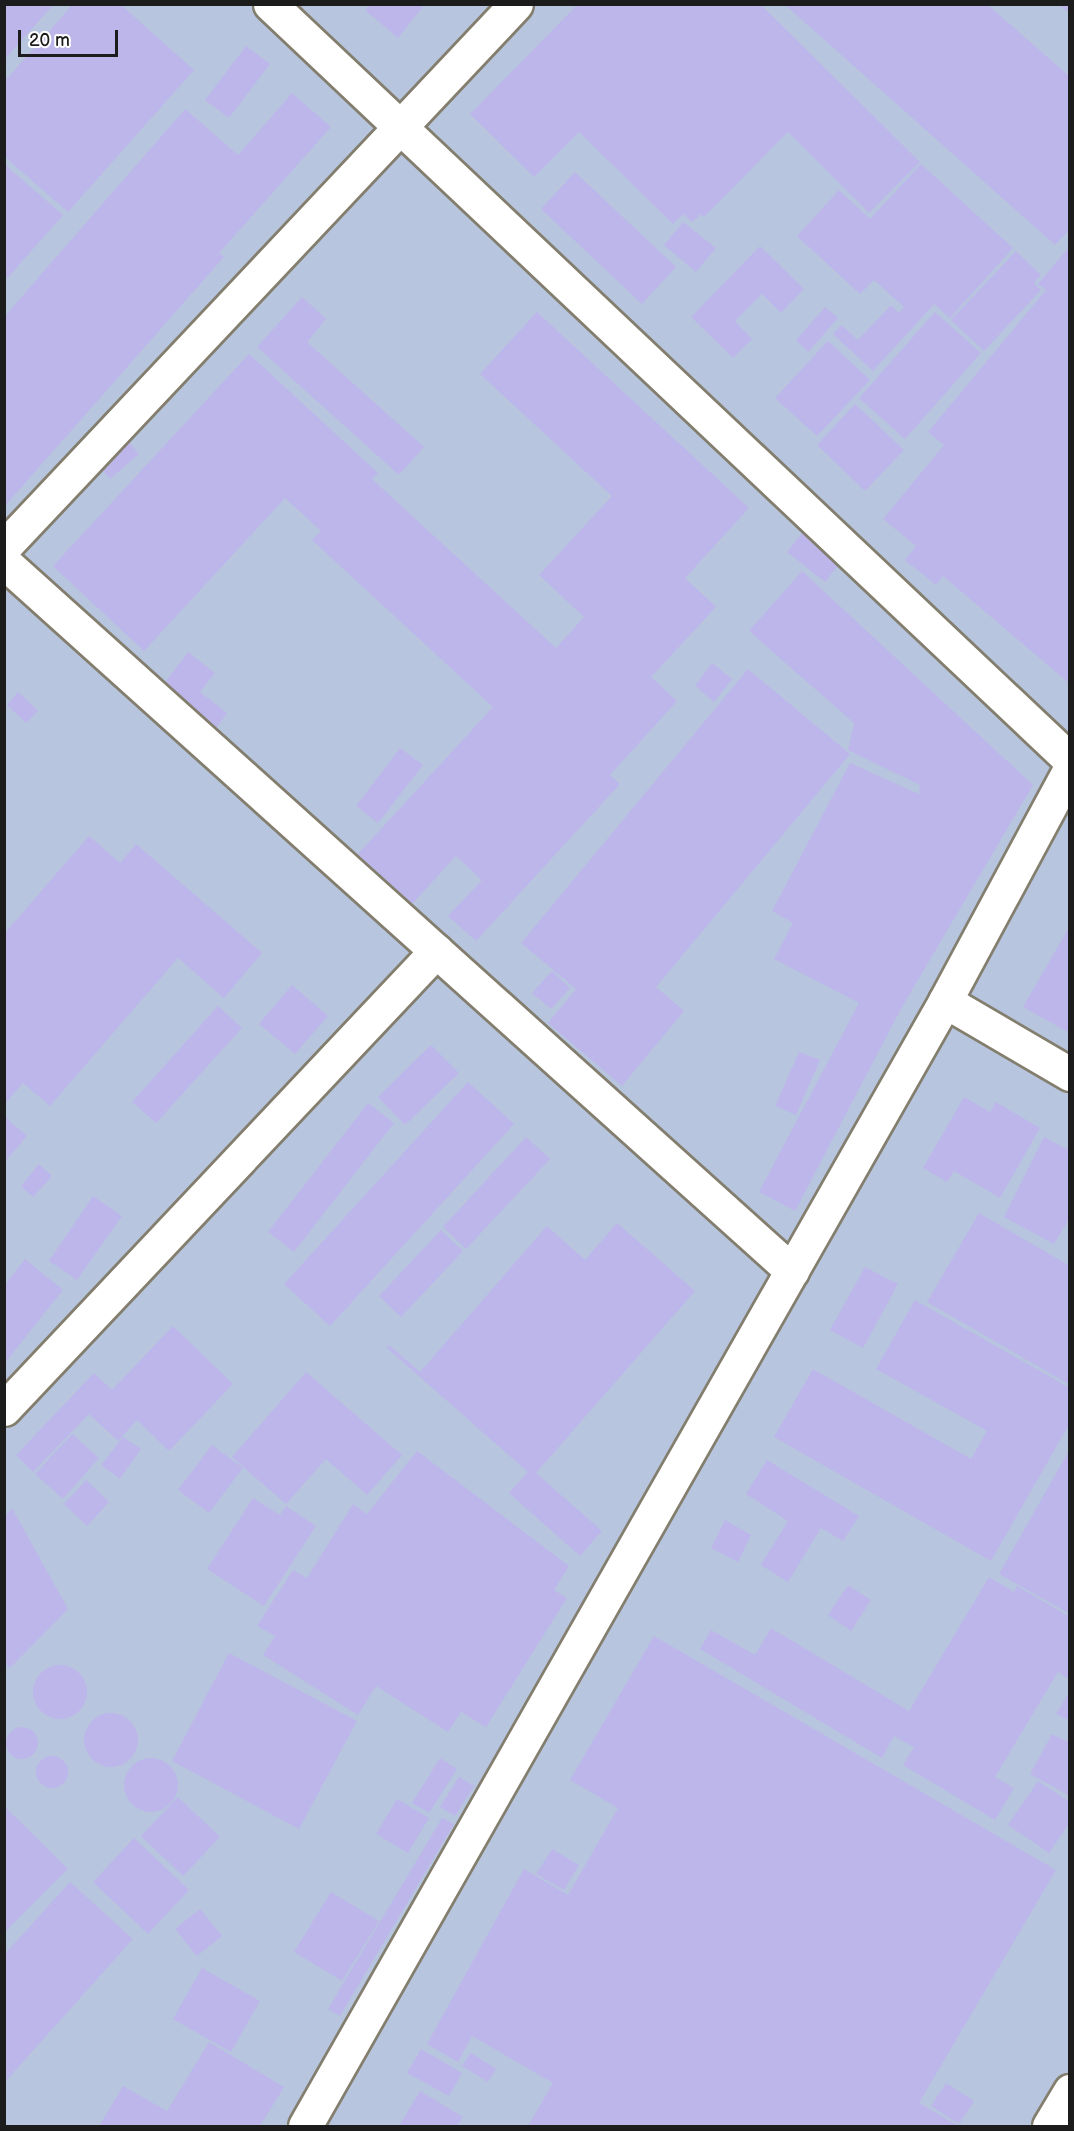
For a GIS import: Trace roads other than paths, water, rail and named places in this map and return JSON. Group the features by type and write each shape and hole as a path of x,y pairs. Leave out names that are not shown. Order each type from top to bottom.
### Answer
{"street":[{"path":"270,4 1070,760"},
{"path":"4,547 516,4"},
{"path":"4,562 792,1271"},
{"path":"305,2127 945,1001 1070,769"},
{"path":"4,1409 435,951"},
{"path":"945,1001 1070,1074"},
{"path":"1049,2127 1070,2091"}]}
